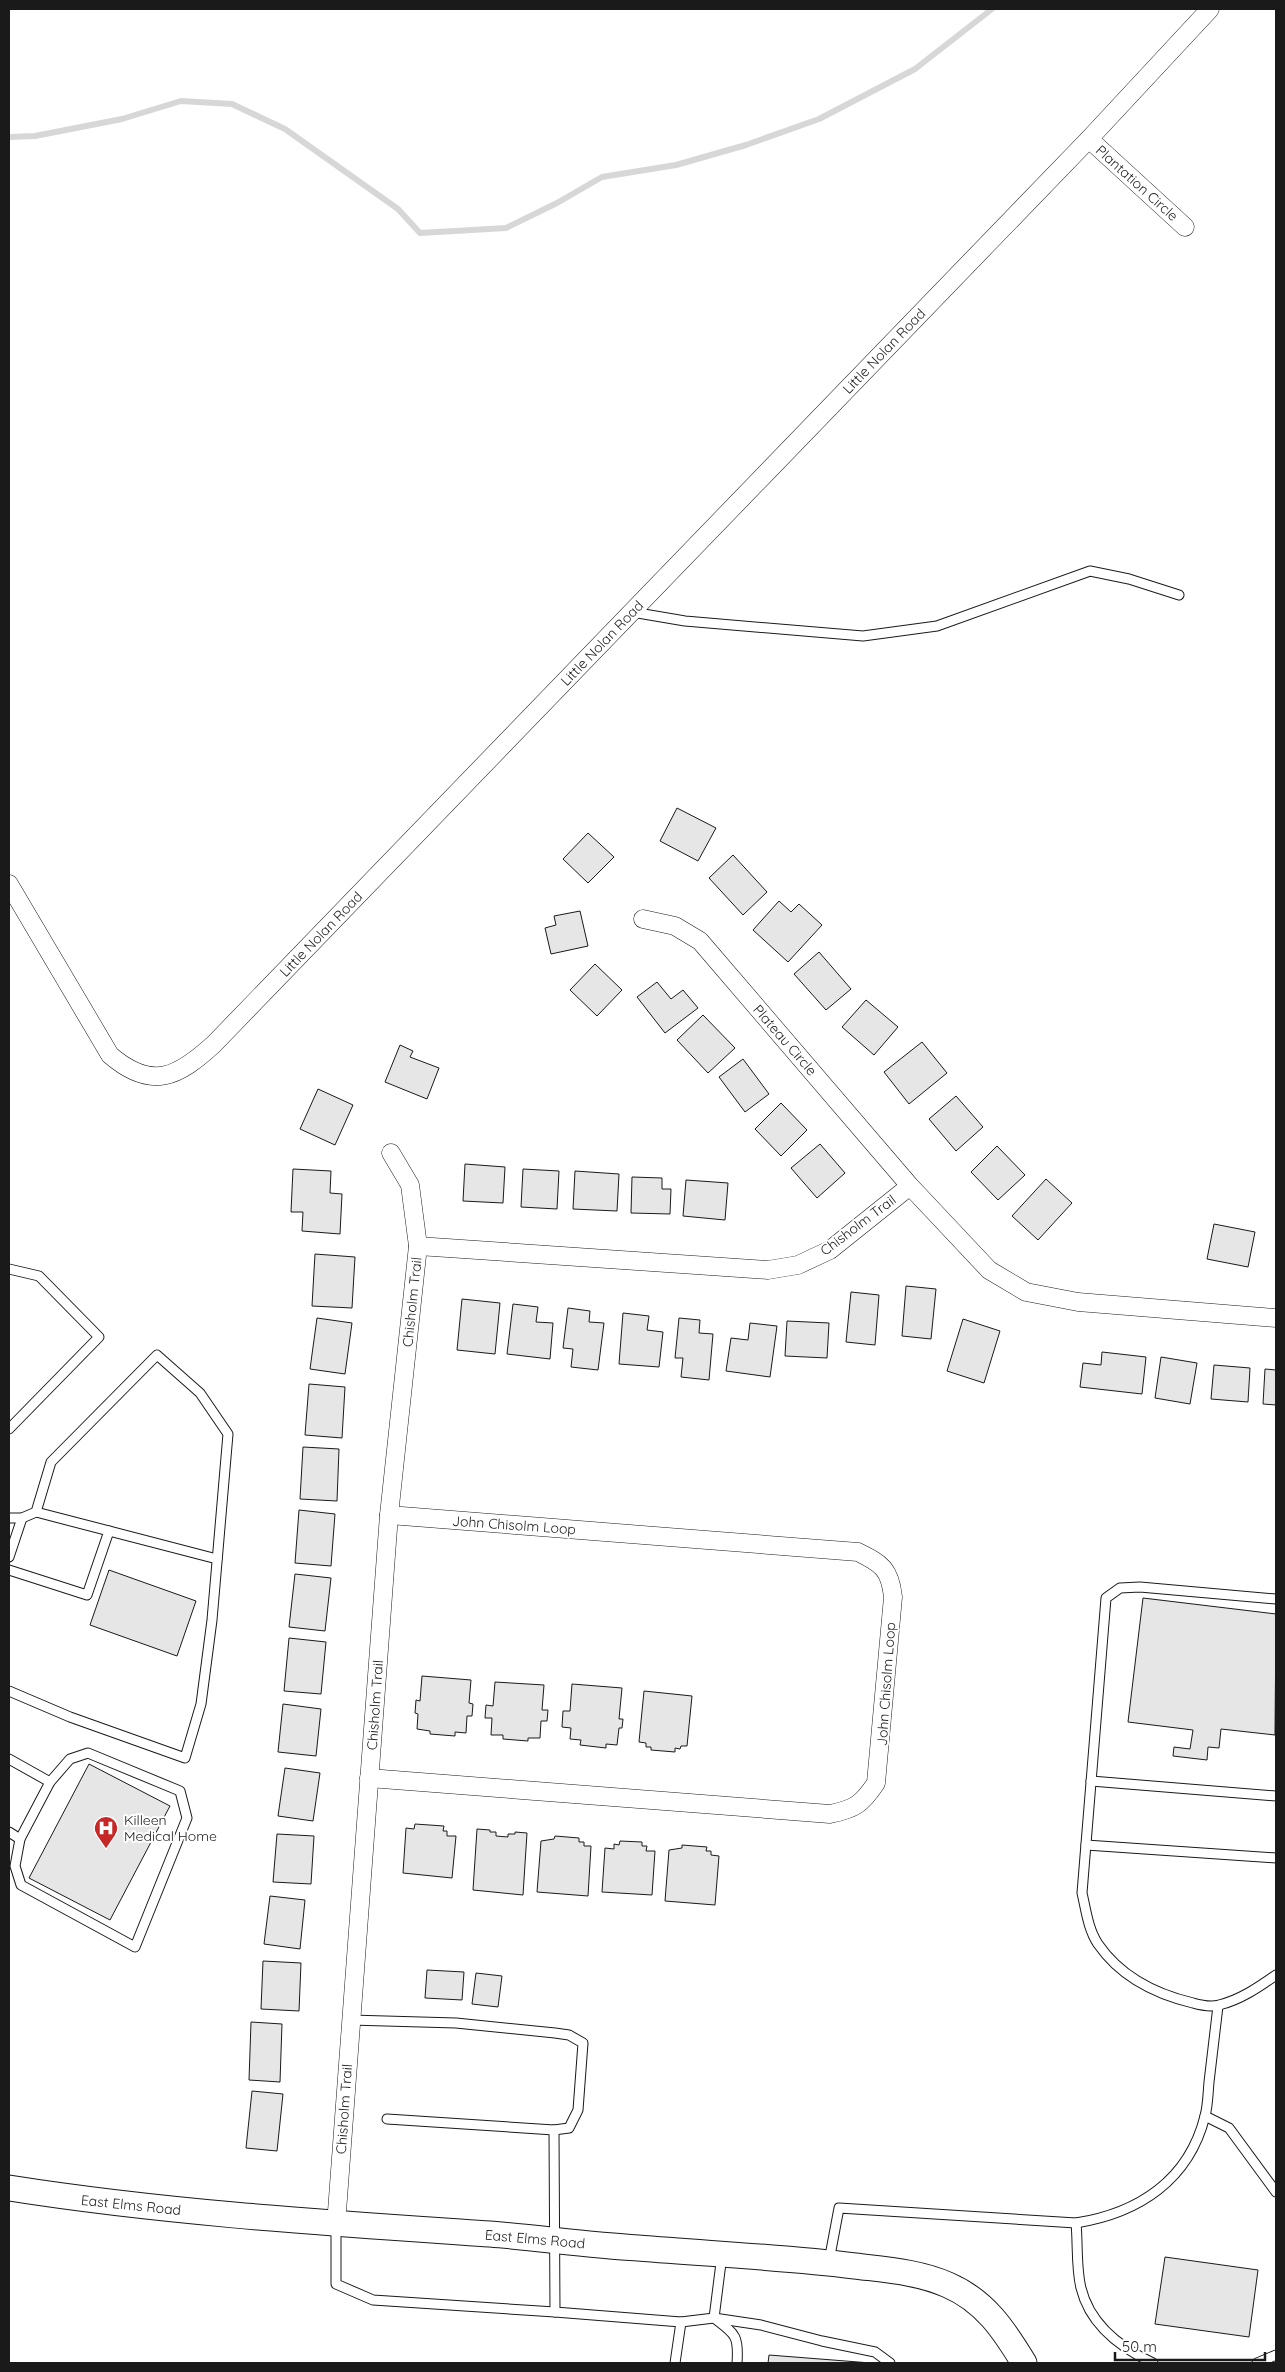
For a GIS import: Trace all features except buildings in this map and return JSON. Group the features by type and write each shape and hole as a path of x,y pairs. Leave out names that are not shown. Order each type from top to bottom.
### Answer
{"main road":[{"name":"East Elms Road","path":"9,2188 121,2205 336,2225 556,2239 627,2248 829,2263 919,2274 968,2295 989,2312 1006,2333 1024,2363"}],"street":[{"name":"Little Nolan Road","path":"9,884 110,1055 122,1066 136,1073 153,1077 174,1074 192,1064 214,1044 632,612 1088,139 1210,9"},
{"name":"Plantation Circle","path":"1088,139 1185,227"},
{"name":"Plateau Circle","path":"643,920 675,926 700,941 910,1186"},
{"path":"391,1153 410,1185 418,1246"},
{"name":"Chisholm Trail","path":"336,2225 350,2020 390,1516 418,1246 768,1270 798,1265 830,1250 910,1186 989,1270 1026,1292 1078,1302 1276,1318"},
{"name":"John Chisolm Loop","path":"369,1778 830,1814 848,1810 860,1804 876,1783 893,1597 891,1582 880,1563 858,1552 390,1516"}],"lane":[{"path":"632,612 685,621 863,636 938,626 1090,571 1129,579 1179,595"},
{"path":"9,1269 39,1276 99,1337 9,1429"},
{"path":"9,1691 70,1717 185,1758 201,1704 212,1620 228,1434 200,1393 157,1355 51,1462 36,1512"},
{"path":"9,1518 22,1518 36,1512 217,1559"},
{"path":"9,1557 22,1518"},
{"path":"9,1570 88,1595 110,1531"},
{"path":"1276,1599 1140,1587 1120,1588 1106,1598 1082,1893 1089,1923 1097,1943 1113,1962 1139,1983 1169,1998 1218,2006 1254,1991 1276,1975"},
{"path":"88,1753 180,1791 187,1818 135,1947 21,1885 15,1866 20,1839 50,1782 70,1759 88,1753"},
{"path":"9,1759 50,1782"},
{"path":"1091,1781 1276,1796"},
{"path":"9,1832 20,1839"},
{"path":"1086,1845 1276,1858"},
{"path":"829,2263 839,2208 1076,2223 1098,2220 1128,2209 1154,2194 1177,2174 1192,2150 1205,2116 1218,2006"},
{"path":"350,2020 456,2023 569,2035 583,2043 578,2110 569,2128 554,2130 387,2119"},
{"path":"1205,2116 1229,2128 1276,2192"},
{"path":"554,2130 555,2312"},
{"path":"1076,2223 1081,2288 1093,2314 1114,2341 1153,2363"},
{"path":"336,2225 336,2284 373,2300 681,2322 714,2318 761,2325 822,2341 875,2352 890,2363"},
{"path":"714,2318 722,2254"},
{"path":"714,2318 734,2334 738,2348 737,2363"},
{"path":"676,2363 681,2322"},
{"path":"1257,2363 1276,2356"}],"waterway":[{"path":"9,137 35,136 122,119 181,101 232,104 285,129 398,209 420,233 506,228 557,203 602,177 676,165 746,145 819,119 915,69 992,9"}],"place":[{"name":"Killeen Medical Home","path":"106,1849"}]}
